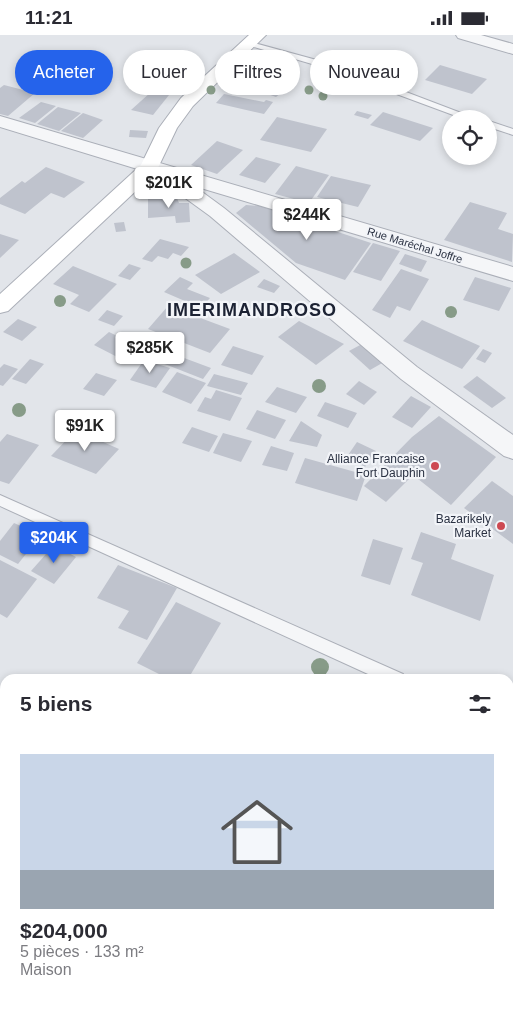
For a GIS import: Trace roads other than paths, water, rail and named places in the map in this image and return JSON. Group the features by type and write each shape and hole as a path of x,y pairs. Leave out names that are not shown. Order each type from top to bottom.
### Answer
{"main road":[{"path":"0,306 149,168 168,127 187,102 254,39"}],"street":[{"path":"464,35 513,49"},
{"name":"Rue Maréchal Joffre","path":"0,121 149,168 256,197 513,274"},
{"path":"149,168 183,186 200,198 409,373 513,449"}],"lane":[{"path":"254,39 449,110"},
{"path":"497,127 513,132"},
{"path":"0,500 386,674"}],"place":[{"name":"Alliance Francaise Fort Dauphin","path":"435,466"},
{"name":"Bazarikely Market","path":"501,526"}],"district":[{"name":"IMERIMANDROSO","path":"252,310"}]}
